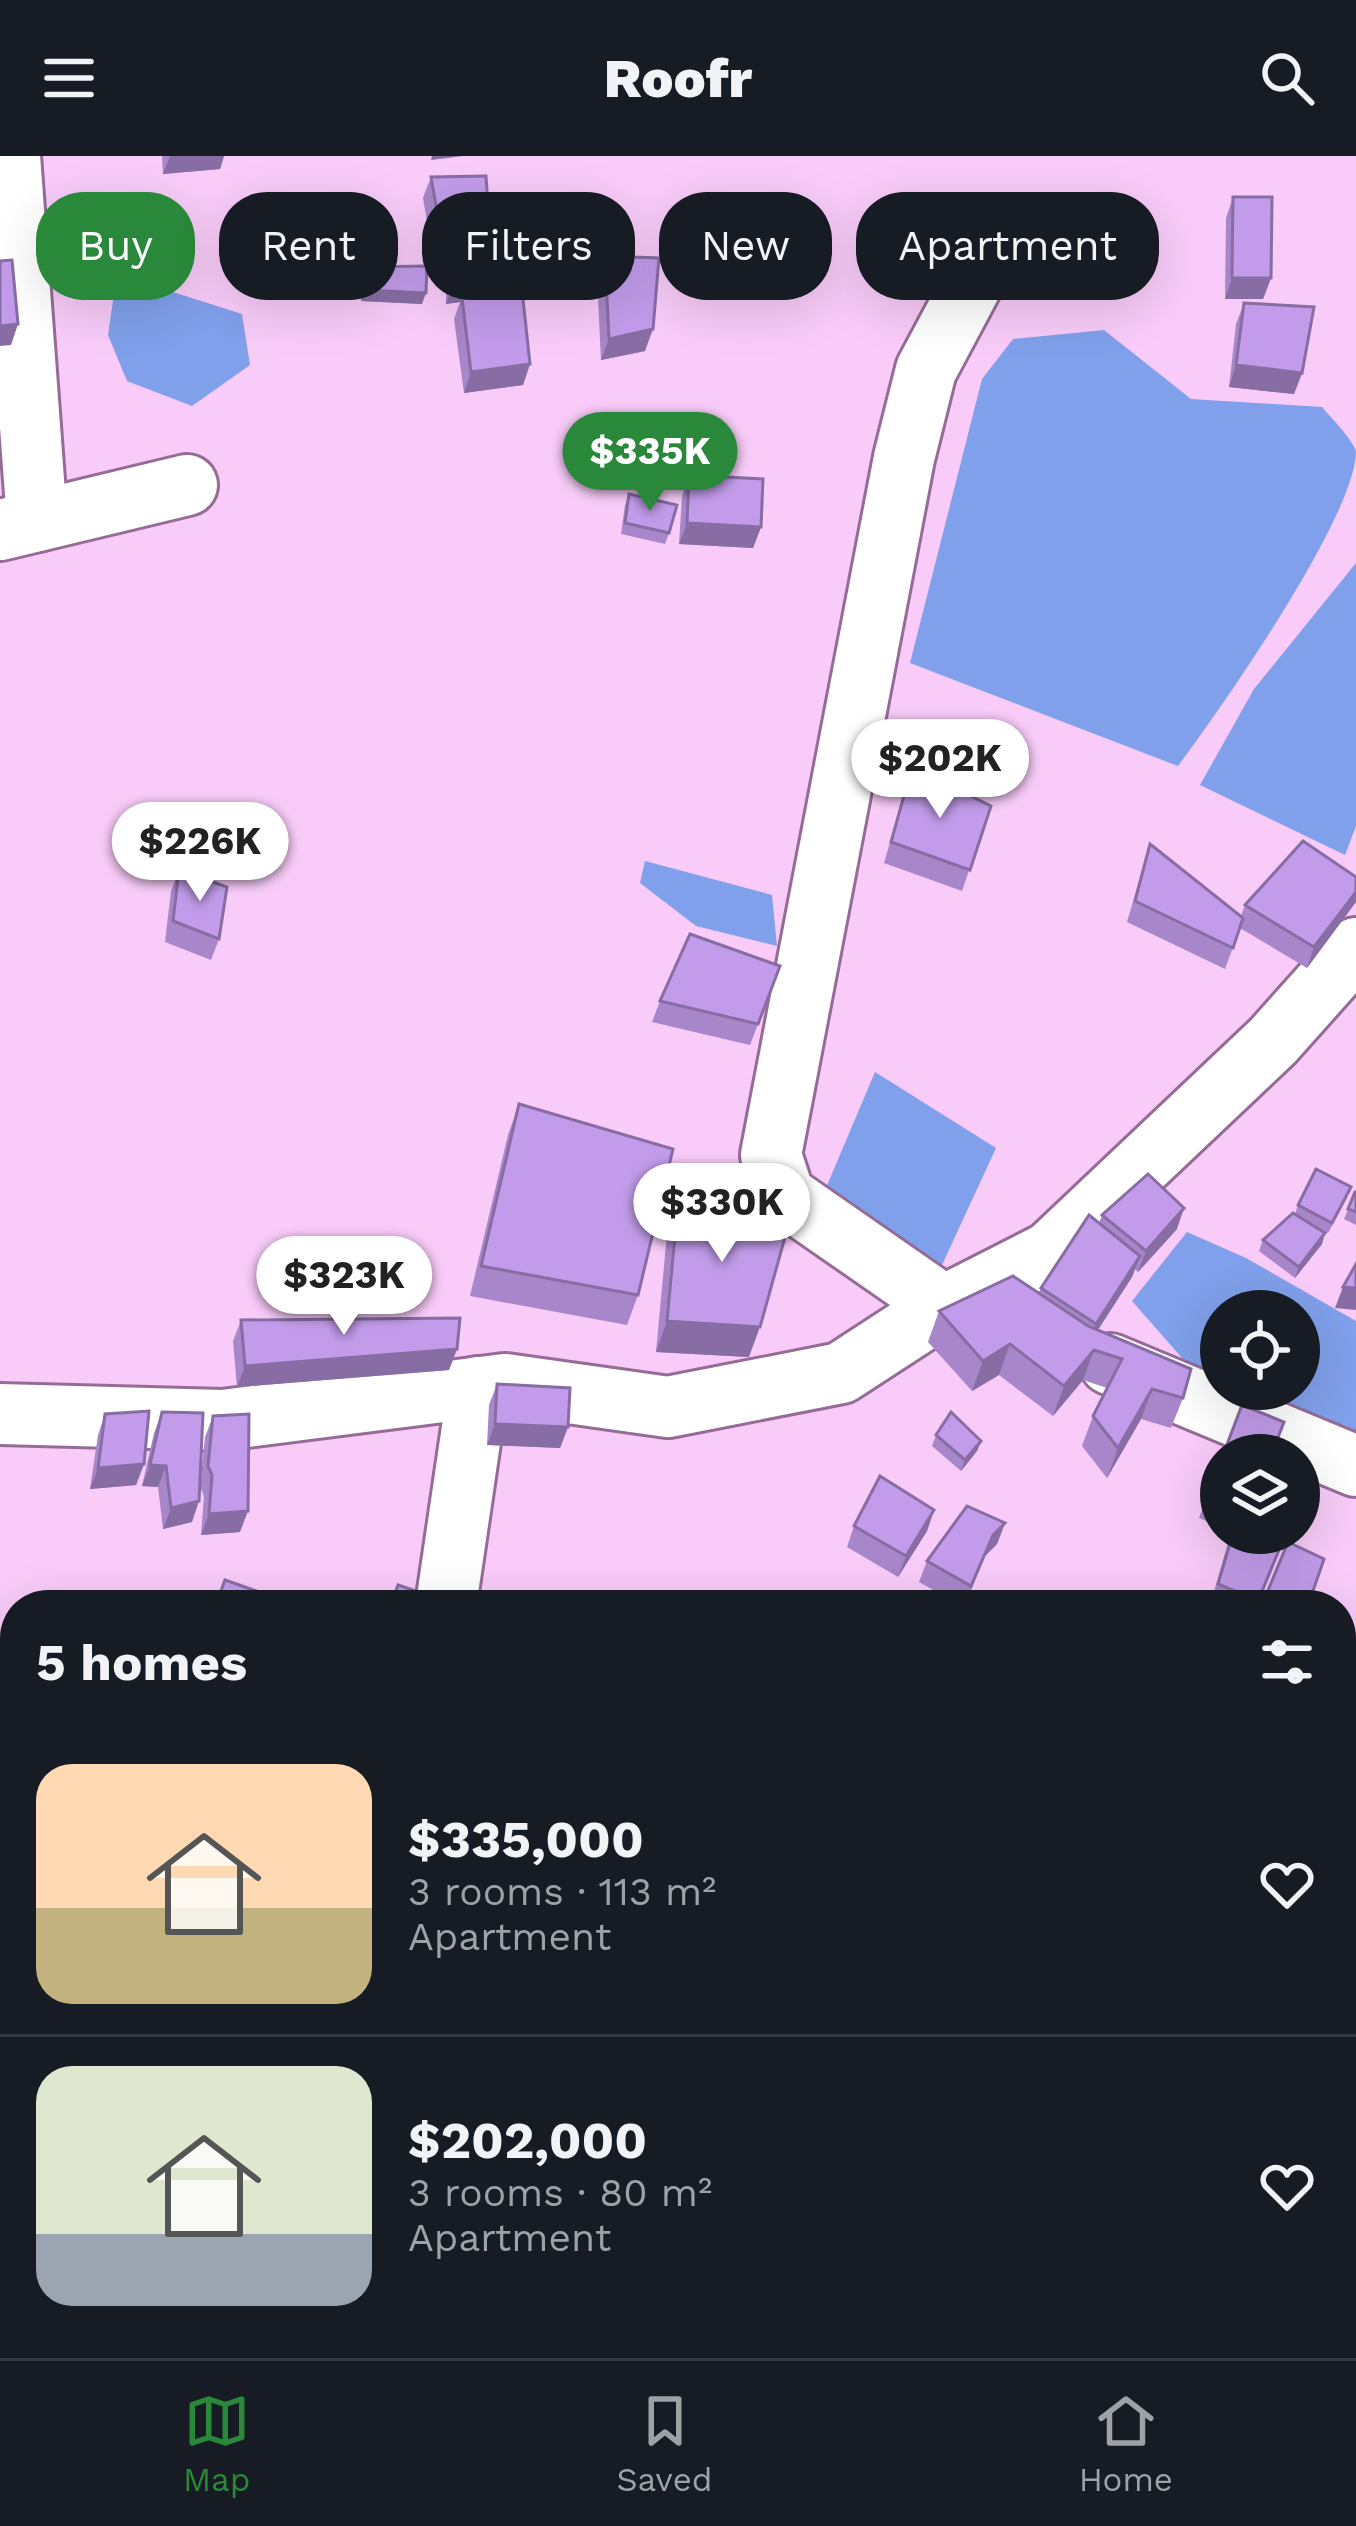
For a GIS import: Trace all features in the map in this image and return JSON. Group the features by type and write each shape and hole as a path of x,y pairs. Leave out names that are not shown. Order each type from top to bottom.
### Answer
{"street":[{"path":"10,156 19,526 187,485"},
{"path":"963,300 926,370 904,458 771,1155 784,1195 969,1293 1048,1326 1088,1353 1215,1411 1356,1466"},
{"path":"0,1414 223,1420 505,1384 668,1407 841,1373 969,1293 1050,1252 1273,1041 1356,948"},
{"path":"448,1590 478,1387"}],"water":[{"path":"195,299 242,314 250,365 192,406 127,381 108,335 113,300"},
{"path":"1104,330 1191,399 1322,407 1356,451 1350,481 1311,564 1253,659 1178,766 910,663 982,379 1013,339"},
{"path":"1356,563 1356,826 1345,855 1200,785 1254,689"},
{"path":"645,861 772,895 777,946 696,926 640,883"},
{"path":"875,1072 996,1148 942,1265 823,1195"},
{"path":"1187,1232 1302,1290 1200,1290 1200,1371 1190,1367 1132,1301"},
{"path":"1320,1300 1356,1321 1356,1436 1293,1410 1320,1410"}],"building":[{"path":"486,176 487,192 434,192 431,177"},
{"path":"1233,197 1272,197 1271,278 1232,278"},
{"path":"635,257 659,258 653,329 609,339 607,300 635,300"},
{"path":"12,260 18,324 0,326 0,261"},
{"path":"398,266 422,266 422,293 398,292"},
{"path":"462,300 523,300 530,364 471,372"},
{"path":"1244,303 1314,307 1302,373 1236,365"},
{"path":"689,475 763,479 761,527 687,523"},
{"path":"629,494 677,505 669,533 625,523"},
{"path":"912,767 991,806 970,870 891,842"},
{"path":"1303,841 1356,877 1356,892 1314,947 1245,905"},
{"path":"1150,844 1243,918 1233,948 1135,901"},
{"path":"179,870 227,887 219,939 173,921"},
{"path":"690,934 780,966 758,1024 660,1001"},
{"path":"519,1104 673,1149 638,1295 481,1266"},
{"path":"1316,1169 1351,1187 1332,1223 1298,1205"},
{"path":"1148,1174 1184,1208 1146,1251 1102,1215"},
{"path":"679,1193 787,1230 760,1327 667,1321"},
{"path":"1293,1213 1325,1233 1299,1267 1263,1240"},
{"path":"1089,1215 1140,1256 1096,1324 1041,1288"},
{"path":"1356,1264 1356,1288 1343,1287"},
{"path":"1013,1276 1088,1326 1191,1369 1183,1398 1152,1389 1118,1448 1093,1416 1122,1359 1094,1350 1064,1386 1010,1344 983,1361 939,1311"},
{"path":"460,1318 457,1349 245,1366 241,1320"},
{"path":"497,1384 570,1388 568,1427 495,1424"},
{"path":"1240,1410 1254,1410 1284,1422 1279,1434 1231,1434"},
{"path":"149,1411 144,1464 98,1468 105,1414"},
{"path":"162,1412 203,1413 199,1501 171,1508 166,1466 150,1465"},
{"path":"951,1412 981,1441 965,1460 936,1435"},
{"path":"249,1414 248,1511 209,1514 213,1416"},
{"path":"880,1476 934,1510 906,1556 854,1526"},
{"path":"967,1506 1005,1523 993,1535 971,1586 927,1561"},
{"path":"1227,1554 1277,1554 1263,1590 1232,1590 1218,1584"},
{"path":"1283,1554 1313,1554 1324,1559 1313,1590 1268,1590"},
{"path":"225,1580 254,1590 221,1590"}]}
